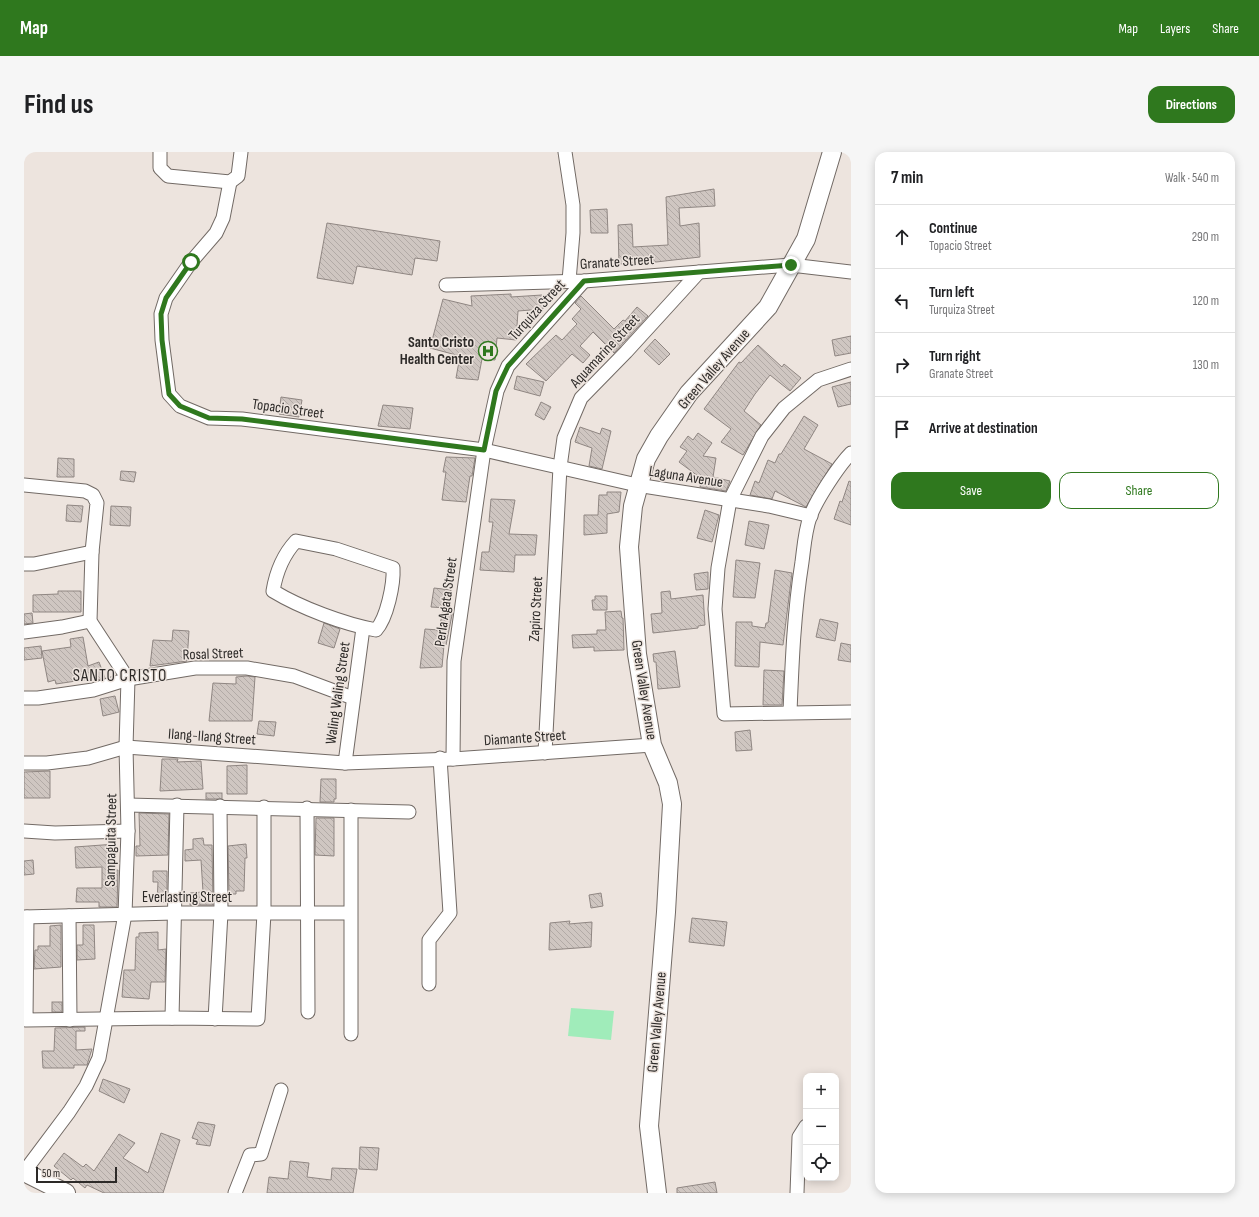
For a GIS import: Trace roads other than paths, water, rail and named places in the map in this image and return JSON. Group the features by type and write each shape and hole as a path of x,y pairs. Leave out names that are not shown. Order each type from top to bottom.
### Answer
{"street":[{"path":"160,152 160,168 168,176 230,182"},
{"name":"Topacio Street","path":"241,152 238,176 230,182 223,218 216,233 191,262 166,298 161,314 162,340 169,394 180,406 209,418 242,419 484,450 637,486"},
{"path":"565,152 572,205 573,233 569,281"},
{"name":"Green Valley Avenue","path":"657,1193 649,1126 666,912 672,804 668,783 652,745 637,654 629,547 633,506 637,486 646,459 659,436 689,393 768,307 806,239 832,152"},
{"name":"Granate Street","path":"446,285 584,281 791,265 851,272"},
{"name":"Aquamarine Street","path":"560,467 564,438 581,398 626,352 699,272"},
{"name":"Turquiza Street","path":"484,450 496,391 508,366 584,281"},
{"path":"851,369 818,380 784,408 762,436 730,500 718,568 715,609 724,714 851,712"},
{"name":"Perla Agata Street","path":"428,984 429,940 450,913 446,758 454,661 484,450"},
{"path":"790,712 797,592 811,516 841,462 851,452"},
{"name":"Zapiro Street","path":"545,753 560,467"},
{"path":"24,485 85,491 93,495 97,503 92,552 90,621 128,679"},
{"name":"Laguna Avenue","path":"637,486 730,500 811,516"},
{"path":"296,541 336,549 393,568 393,578 382,623 376,630 363,628 301,605 273,591 276,577 288,550 296,541"},
{"path":"24,564 34,564 92,552"},
{"path":"24,632 62,627 90,621"},
{"name":"Waling Waling Street","path":"345,763 363,628"},
{"name":"Rosal Street","path":"24,698 38,698 93,690 128,679 195,668 247,668 294,676 354,698"},
{"name":"Sampaguita Street","path":"24,1172 69,1112 88,1081 99,1058 125,914 128,831 126,747 128,679"},
{"name":"Diamante Street","path":"400,760 545,753 652,745"},
{"name":"Ilang-Ilang Street","path":"24,763 47,763 88,758 126,747 345,763 400,760"},
{"path":"128,805 307,808 409,812"},
{"path":"172,1018 176,805"},
{"path":"214,1019 221,913 220,806"},
{"path":"25,917 26,1020 172,1018 258,1019 264,913 264,807"},
{"path":"307,808 306,913 308,1012"},
{"path":"351,810 351,1034"},
{"path":"24,831 55,833 128,831"},
{"name":"Everlasting Street","path":"25,917 174,913 350,913"},
{"path":"70,916 70,1020"},
{"path":"236,1193 250,1155 261,1154 281,1090"},
{"path":"797,1193 799,1137 803,1131"},
{"path":"24,1172 66,1193"}],"place":[{"name":"Santo Cristo Health Center","path":"488,351"}],"district":[{"name":"SANTO CRISTO","path":"120,676"}]}
